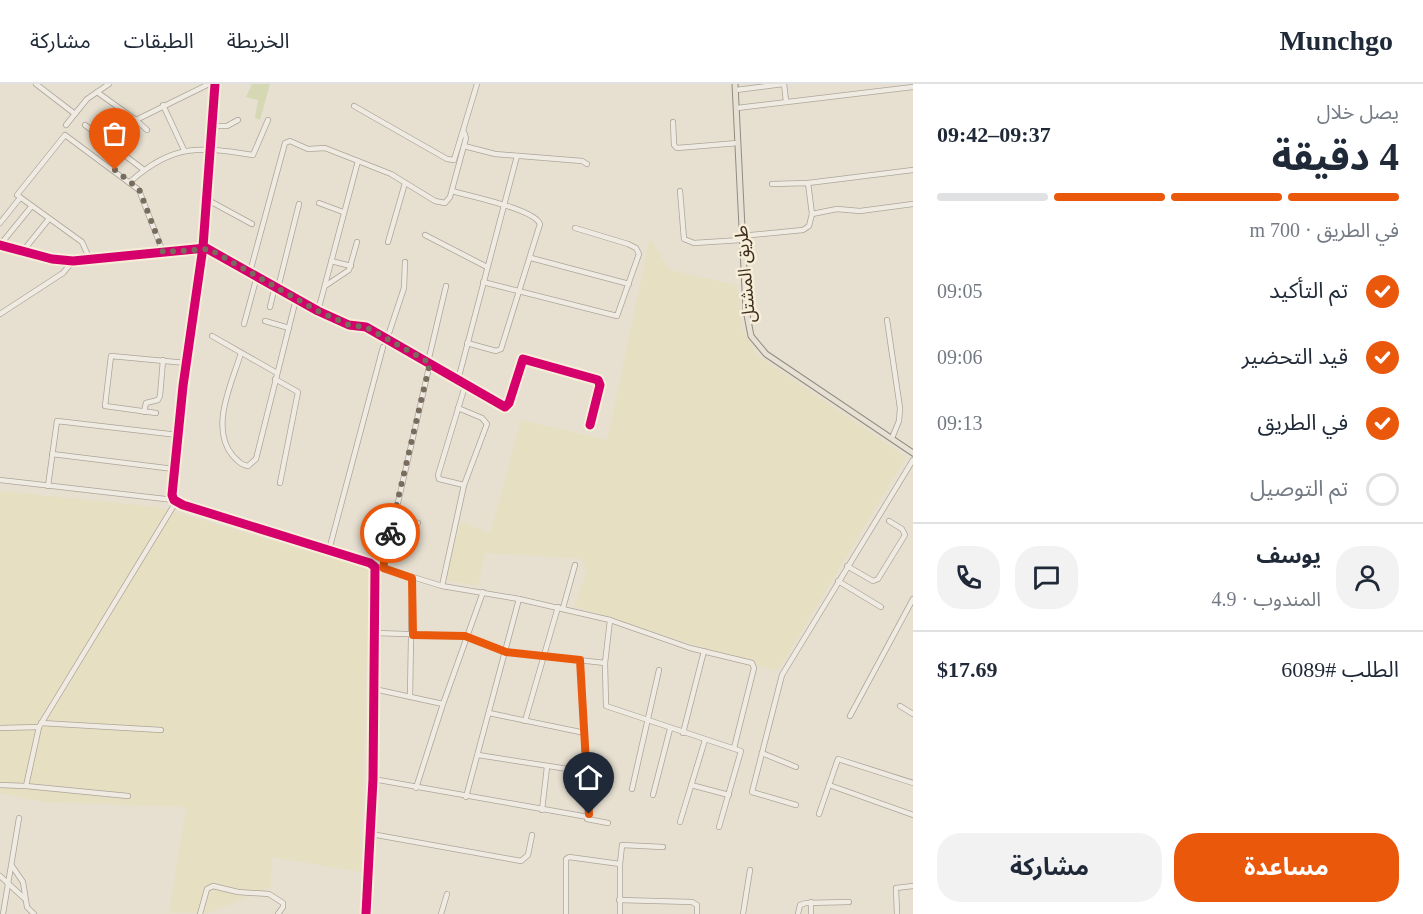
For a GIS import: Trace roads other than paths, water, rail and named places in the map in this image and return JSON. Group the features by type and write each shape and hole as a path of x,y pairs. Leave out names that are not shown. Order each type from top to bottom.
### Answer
{"main road":[{"name":"طريق المشتل","path":"736,87 741,238 748,324 758,347 913,453"}],"street":[{"path":"36,84 75,114"},
{"path":"66,125 97,92 109,84"},
{"path":"136,120 209,84"},
{"path":"26,786 40,725 175,501 172,491 174,469 186,363 203,248 215,84"},
{"path":"354,106 447,159 456,158 477,84"},
{"path":"736,87 783,84 786,101"},
{"path":"736,108 913,87"},
{"path":"97,92 147,130"},
{"path":"163,105 184,150"},
{"path":"212,126 227,126 238,120"},
{"path":"131,182 144,170 184,150 210,148 255,154 268,120"},
{"path":"673,122 674,145 677,148 738,143"},
{"path":"85,125 144,170"},
{"path":"250,272 285,143 290,141 308,149 325,148 391,174 441,203 449,200 452,191 467,136 464,132"},
{"path":"90,260 82,242 31,207 20,198 18,192 65,135 131,182 141,193 163,252"},
{"path":"464,146 495,154 582,161 586,164"},
{"path":"458,380 517,156"},
{"path":"318,311 343,212 354,183 358,161"},
{"path":"772,184 808,183 913,170"},
{"path":"388,242 405,183"},
{"path":"680,191 684,239 694,243 803,230 809,226 812,214 808,183"},
{"path":"452,191 504,205 540,222 521,292 501,349 496,351 467,343"},
{"path":"0,223 20,198"},
{"path":"206,199 252,224"},
{"path":"319,203 343,212"},
{"path":"270,307 299,204"},
{"path":"812,214 837,209 860,211 913,204"},
{"path":"31,207 0,245 73,261 203,248 258,276 318,311 349,325 366,327 465,386 507,406 523,359 598,380 600,386 590,425"},
{"path":"23,251 48,220"},
{"path":"483,282 614,317 619,314 639,254 636,248 575,228"},
{"path":"425,235 487,267"},
{"path":"325,286 343,275 351,266 357,242"},
{"path":"531,258 629,284"},
{"path":"0,315 63,273 73,261"},
{"path":"331,261 351,266"},
{"path":"387,339 404,288 405,262"},
{"path":"244,324 258,276"},
{"path":"383,568 446,286"},
{"path":"241,352 221,429 228,448 243,465 252,465 256,459 296,299"},
{"path":"887,320 900,408 899,421 892,438"},
{"path":"265,321 289,328"},
{"path":"212,336 241,352 298,392 280,483"},
{"path":"329,550 383,347"},
{"path":"156,413 105,406 111,356 186,363"},
{"path":"144,412 146,403 158,400 160,396 163,360"},
{"path":"464,485 439,479 438,475 465,386"},
{"path":"442,586 464,485 487,424 482,418 458,408"},
{"path":"48,486 57,421 178,435"},
{"path":"52,454 174,469"},
{"path":"796,805 753,794 782,675 913,460"},
{"path":"0,480 175,501 251,528 329,550 412,578 610,620 704,651 753,664 734,748"},
{"path":"393,517 418,524"},
{"path":"847,566 873,581 878,579 905,535 902,529 889,521"},
{"path":"366,914 373,779 374,565"},
{"path":"525,721 544,655 575,565"},
{"path":"410,697 413,635 412,578"},
{"path":"838,581 880,607"},
{"path":"416,788 465,636 483,592"},
{"path":"466,797 519,599"},
{"path":"850,716 913,599"},
{"path":"610,620 606,663 606,706 670,729 734,748 741,753 720,827"},
{"path":"375,633 465,636 506,652 606,663"},
{"path":"683,733 704,651"},
{"path":"580,660 589,814 584,818"},
{"path":"632,789 659,670"},
{"path":"374,689 443,704"},
{"path":"900,706 913,714"},
{"path":"489,713 585,733"},
{"path":"0,728 40,725 161,730"},
{"path":"653,795 670,729"},
{"path":"680,822 705,740"},
{"path":"762,753 796,767"},
{"path":"478,755 587,772"},
{"path":"819,814 836,762 842,758 913,783"},
{"path":"542,810 547,767"},
{"path":"373,779 608,823"},
{"path":"691,784 729,795"},
{"path":"0,785 128,796"},
{"path":"829,785 913,815"},
{"path":"3,914 19,818"},
{"path":"371,834 521,861 527,858 532,835"},
{"path":"620,914 622,845 663,847"},
{"path":"566,914 567,857 620,864"},
{"path":"12,866 22,882 27,907 34,914"},
{"path":"743,914 750,870"},
{"path":"0,876 8,886 24,898"},
{"path":"200,914 207,889 213,886 238,892 269,894 283,903 278,914"},
{"path":"897,914 896,888 913,886"},
{"path":"441,914 447,894"},
{"path":"619,900 694,902 697,914"},
{"path":"811,902 811,914"},
{"path":"798,914 800,905 811,902 849,902"}]}
